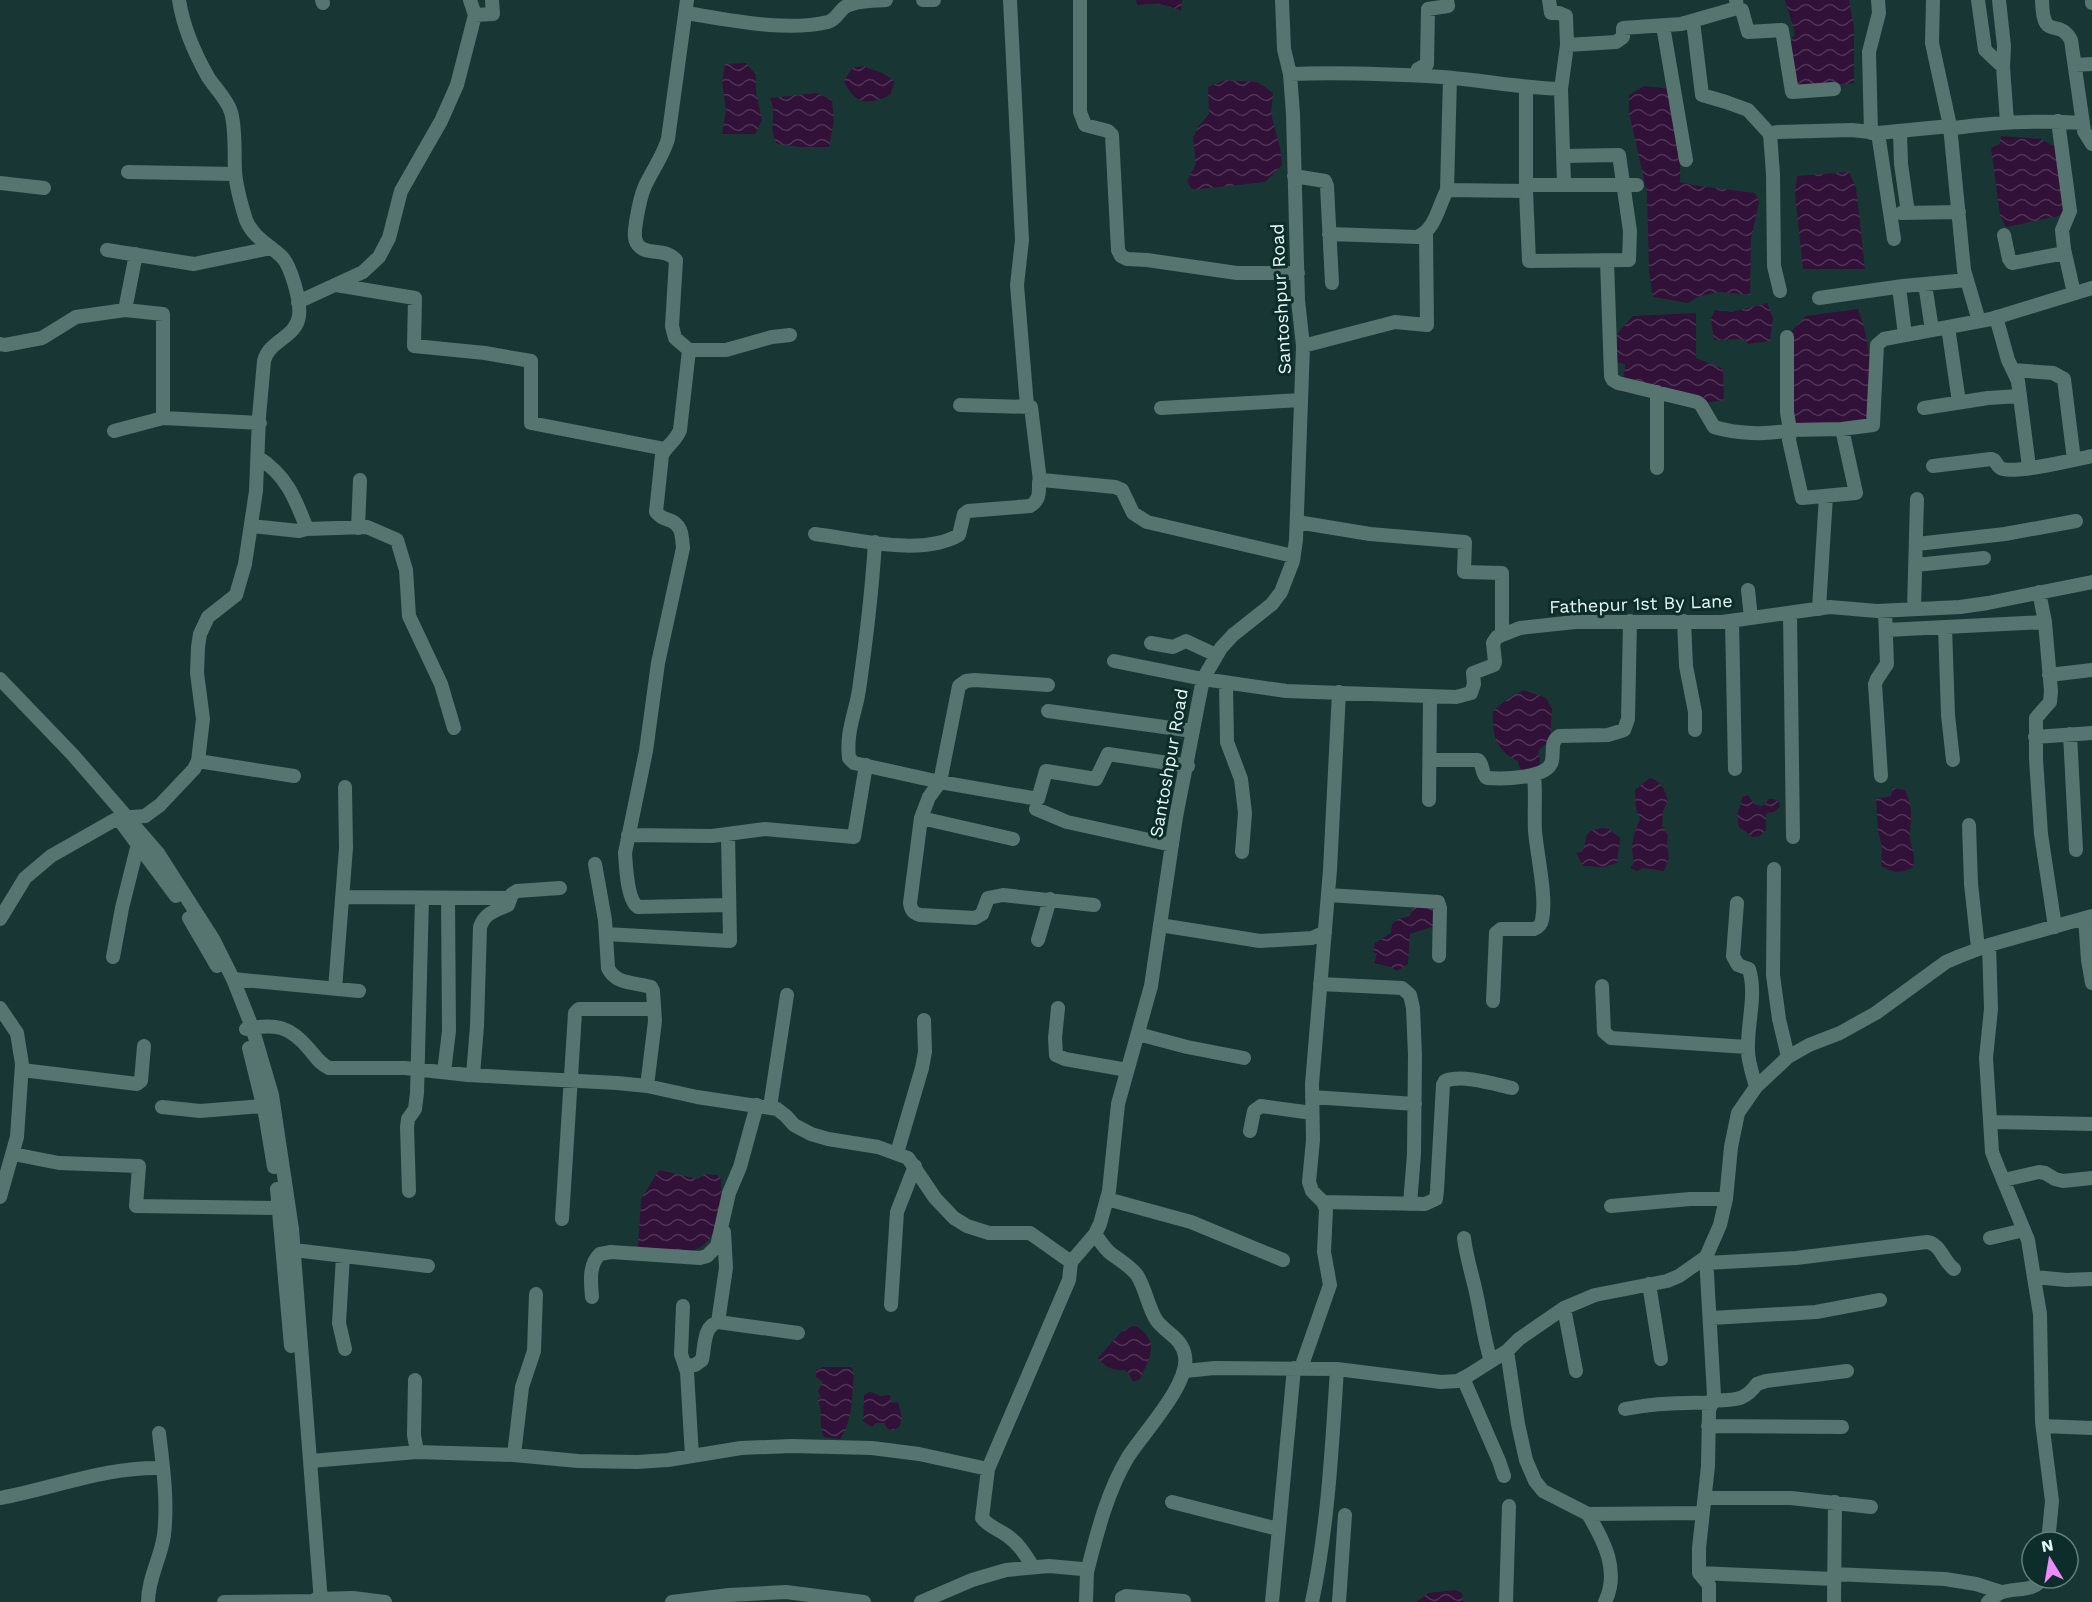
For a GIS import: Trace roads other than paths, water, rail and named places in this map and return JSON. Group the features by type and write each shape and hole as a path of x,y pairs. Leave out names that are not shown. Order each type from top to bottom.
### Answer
{"street":[{"path":"0,919 25,878 51,856 123,818 145,816 160,805 198,761 203,719 197,673 200,634 208,617 236,595 252,526 266,353 294,329 299,318 298,302 286,262 260,240 247,221 235,174 231,112 208,77 200,60 183,19 179,0"},
{"path":"298,302 363,272 380,258 389,238 401,190 441,121 457,85 475,15 470,0"},
{"path":"475,15 493,14 492,0"},
{"path":"790,335 772,337 726,350 689,350 675,338 672,326 676,260 665,252 644,250 635,240 639,205 668,139 687,6 741,22 816,24 832,21 844,3 886,0"},
{"path":"923,0 934,0"},
{"path":"1010,0 1022,240 1017,285 1027,405"},
{"path":"1080,0 1080,112 1085,125 1108,131 1112,135 1118,250 1121,256 1127,259 1237,273 1298,273"},
{"name":"Santoshpur Road","path":"1095,1234 1107,1199 1118,1104 1151,986 1172,845 1203,679 1216,655 1233,635 1272,604 1281,592 1293,556 1297,522 1303,346 1298,273 1293,114 1290,74 1284,48 1282,0"},
{"path":"1419,76 1418,69 1426,64 1428,9 1448,6 1448,0"},
{"path":"1549,0 1551,13 1566,16 1567,45 1561,89 1564,184"},
{"path":"1878,0 1880,13 1869,52 1875,133 1894,239"},
{"path":"1933,0 1932,43 1950,126 1962,255 1979,321"},
{"path":"1978,0 1985,50 2003,67"},
{"path":"1999,0 2004,46 2003,67 2007,122"},
{"path":"2042,0 2042,19 2045,24 2067,33 2071,40 2083,123 2086,136 2092,144"},
{"path":"1567,45 1616,42 1623,37 1623,28 1663,26 1693,21 1736,4 1742,10 1748,32 1782,30 1792,92 1834,89"},
{"path":"1693,21 1702,95 1748,110 1770,134 1774,266 1780,291"},
{"path":"1663,26 1686,160"},
{"path":"2075,65 2092,64"},
{"path":"1290,74 1419,76 1526,88 1561,89"},
{"path":"1329,234 1417,237 1426,233 1434,224 1447,190 1450,78"},
{"path":"1526,88 1529,261 1629,260 1630,185 1619,155 1563,156"},
{"path":"1770,134 1852,130 1875,133 1900,132 2007,122 2083,123"},
{"path":"2058,122 2070,211 2062,230 2074,293"},
{"path":"1900,132 1901,164 1908,213"},
{"path":"128,172 235,174"},
{"path":"1294,176 1325,182 1327,186 1332,283"},
{"path":"0,183 44,188"},
{"path":"1447,190 1526,188 1564,184 1630,185"},
{"path":"1890,213 1959,212"},
{"path":"1303,346 1395,322 1427,325 1426,233"},
{"path":"2004,235 2012,263 2065,253"},
{"path":"107,250 194,264 271,248"},
{"path":"125,310 136,254"},
{"path":"1607,261 1613,380 1697,402 1714,427 1773,434 1790,430 1842,429 1873,425 1877,345 1884,339 1996,317 2092,288"},
{"path":"1820,298 1967,280"},
{"path":"1925,284 1932,330"},
{"path":"336,285 415,298 414,346 485,353 531,361 531,423 665,449"},
{"path":"1899,287 1905,335"},
{"path":"0,344 42,338 76,316 125,310 163,314 163,418"},
{"path":"1996,317 2008,360 2018,381 2029,467"},
{"path":"1948,327 1959,402"},
{"path":"1787,337 1787,412 1790,440 1802,498 1856,493 1842,429"},
{"path":"689,350 680,430 677,438 662,455 656,512 660,517 673,521 677,525 681,531 683,548 658,663 646,750 628,835 626,865 634,904 638,907 729,904"},
{"path":"2013,370 2053,373 2064,379 2074,460"},
{"path":"1657,392 1657,468"},
{"path":"1924,408 1988,398 2020,396"},
{"path":"1161,408 1301,400"},
{"path":"815,534 904,546 920,546 953,538 961,532 964,514 968,511 1030,506 1036,503 1039,499 1040,481 1031,407 1027,405 960,405"},
{"path":"114,431 163,418 260,423"},
{"path":"1933,466 1991,459 2004,470 2092,456"},
{"path":"258,457 274,468 283,478 307,529"},
{"path":"358,528 360,480"},
{"path":"1040,481 1115,487 1122,490 1133,513 1147,522 1293,556"},
{"path":"1819,609 1826,496"},
{"path":"1914,609 1917,499"},
{"path":"1917,544 1994,536 2076,521"},
{"path":"1114,661 1203,679 1286,691 1456,697 1471,693 1474,684 1473,673 1494,665 1496,662 1493,643 1502,634 1502,573 1464,572 1464,542 1370,534 1297,522"},
{"path":"252,526 299,531 366,527 397,540 406,570 409,616 441,684 454,728"},
{"path":"875,542 858,698 850,724 848,750 849,758 854,763 940,782 1038,799 1046,771 1096,779 1108,754 1188,766"},
{"path":"1916,566 1984,558"},
{"name":"Fathepur 1st By Lane","path":"1502,634 1520,628 1575,622 1732,621 1830,607 1885,611 1970,606 2092,582"},
{"path":"1748,590 1751,618"},
{"path":"2039,592 2045,622 2050,702 2036,718 2035,737 2042,834 2055,927"},
{"path":"1881,776 1875,684 1887,664 1885,611"},
{"path":"1790,613 1793,837"},
{"path":"1430,760 1478,760 1485,777 1491,778 1534,775 1549,767 1553,744 1555,738 1559,736 1608,735 1624,730 1628,719 1630,621"},
{"path":"1684,621 1686,666 1695,712 1695,730"},
{"path":"1732,621 1735,769"},
{"path":"1887,630 2045,622"},
{"path":"1945,627 1948,715 1953,760"},
{"path":"1151,643 1173,647 1186,641 1216,655"},
{"path":"2049,675 2092,670"},
{"path":"0,679 73,755 123,818 138,844 172,890 212,956 248,1028 280,1208 296,1406 318,1601"},
{"path":"1048,685 975,680 962,683 959,687 940,782 929,797 921,818 910,903 915,913 975,918 982,914 985,902 992,896 1003,894 1094,905"},
{"path":"1226,683 1227,742 1241,780 1245,813 1242,852"},
{"path":"0,688 158,853 213,939 233,980 272,1095 292,1229 302,1374 311,1461 318,1601"},
{"path":"1272,1602 1278,1529 1298,1368 1330,1285 1324,1252 1326,1209 1323,1202 1312,1191 1309,1182 1313,1140 1312,1097 1328,895 1339,692"},
{"path":"1429,800 1430,696"},
{"path":"1048,711 1193,731"},
{"path":"2035,737 2092,733"},
{"path":"2070,734 2076,850"},
{"path":"198,761 294,776"},
{"path":"628,835 712,836 765,829 854,837 866,765"},
{"path":"1493,1001 1496,933 1501,929 1534,929 1538,928 1542,922 1542,896 1534,813 1536,793 1534,775"},
{"path":"335,989 346,848 345,787"},
{"path":"1036,809 1067,822 1172,845"},
{"path":"921,818 1013,839"},
{"path":"1969,825 1971,884 1983,947 1991,1009 1986,1058 1992,1152 2024,1230 2035,1277 2040,1314 2043,1426 2052,1501 2049,1530"},
{"path":"606,934 730,941 728,834"},
{"path":"113,957 138,844"},
{"path":"595,864 603,901 608,968 611,975 616,979 651,987 654,996 647,1086"},
{"path":"1774,869 1773,971 1779,1018 1788,1058"},
{"path":"473,1075 480,927 487,915 508,904 517,891 560,888"},
{"path":"1328,895 1438,902 1440,908 1439,956"},
{"path":"342,897 510,898"},
{"path":"409,1191 406,1137 408,1119 415,1109 417,1093 422,898"},
{"path":"444,1072 449,1031 448,898"},
{"path":"1038,940 1050,899"},
{"path":"1737,903 1733,956 1738,965 1749,969 1773,971"},
{"path":"1709,1602 1709,1585 1699,1573 1709,1411 1713,1402 1714,1385 1706,1260 1720,1225 1726,1199 1731,1147 1738,1113 1756,1087 1788,1058 1809,1045 1840,1033 1876,1013 1946,962 1983,947 2089,917 2088,960 2092,983"},
{"path":"1160,925 1260,941 1311,938 1324,932"},
{"path":"1749,969 1752,1002 1747,1047 1756,1087"},
{"path":"233,980 267,981 359,991"},
{"path":"1320,984 1407,990 1413,1008 1415,1104 1410,1204"},
{"path":"1602,986 1604,1032 1611,1038 1747,1047"},
{"path":"592,1297 590,1276 593,1264 600,1254 611,1252 700,1258 707,1256 717,1246 729,1193 764,1106 787,995"},
{"path":"0,1008 17,1033 22,1070 17,1137 0,1197"},
{"path":"1058,1008 1056,1055 1065,1059 1126,1070"},
{"path":"562,1220 575,1013 587,1009 654,1009"},
{"path":"897,1152 922,1068 925,1052 924,1020"},
{"path":"248,1028 281,1028 291,1031 322,1065 330,1068 416,1068 473,1075 647,1086 697,1097 777,1109 794,1125 811,1134 897,1152 908,1158 915,1166 935,1197 954,1218 967,1226 989,1233 1030,1233 1071,1262"},
{"path":"1138,1034 1187,1047 1244,1058"},
{"path":"22,1070 133,1084 141,1081 144,1046"},
{"path":"1323,1202 1425,1204 1436,1199 1445,1081 1457,1079 1512,1088"},
{"path":"1312,1097 1415,1104"},
{"path":"162,1107 200,1111 263,1106"},
{"path":"1250,1131 1254,1112 1261,1106 1312,1113"},
{"path":"1990,1122 2092,1124"},
{"path":"13,1154 59,1163 139,1166 136,1206 280,1208"},
{"path":"891,1305 897,1212 915,1166"},
{"path":"2004,1180 2038,1172 2063,1181 2092,1178"},
{"path":"1107,1199 1191,1221 1282,1260"},
{"path":"1611,1206 1689,1199 1726,1199"},
{"path":"718,1322 726,1268 724,1221"},
{"path":"1990,1238 2024,1230"},
{"path":"1033,1567 1018,1545 986,1524 982,1518 988,1469 1069,1280 1071,1262 1095,1234 1108,1251 1122,1260 1138,1277 1155,1318 1182,1346 1185,1371 1116,1479 1106,1505 1087,1572 1086,1602"},
{"path":"1464,1238 1467,1263 1475,1286 1484,1340 1491,1361"},
{"path":"1185,1371 1208,1368 1337,1369 1441,1382 1458,1381 1507,1351 1564,1308 1595,1295 1678,1276 1706,1260 1796,1258 1926,1242 1937,1246 1954,1269"},
{"path":"294,1250 428,1266"},
{"path":"343,1256 339,1323 345,1349"},
{"path":"2035,1277 2066,1280 2092,1279"},
{"path":"1649,1284 1662,1359"},
{"path":"514,1455 522,1387 534,1351 536,1294"},
{"path":"1711,1318 1816,1312 1880,1300"},
{"path":"683,1306 681,1344 691,1406 692,1456"},
{"path":"1564,1308 1576,1371"},
{"path":"685,1366 695,1365 702,1360 709,1326 718,1322 798,1334"},
{"path":"1507,1351 1526,1460 1535,1481 1543,1491 1588,1514 1702,1512"},
{"path":"1312,1602 1319,1570 1337,1369"},
{"path":"1625,1409 1676,1402 1741,1399 1750,1393 1757,1383 1847,1371"},
{"path":"1463,1378 1504,1476"},
{"path":"415,1380 414,1435 417,1452"},
{"path":"1708,1426 1842,1427"},
{"path":"2043,1426 2092,1428"},
{"path":"148,1602 149,1587 164,1537 163,1468 159,1433"},
{"path":"311,1461 417,1452 637,1462 769,1446 872,1448 919,1454 988,1469"},
{"path":"0,1498 109,1472 137,1467 163,1468"},
{"path":"1705,1498 1765,1497 1870,1507"},
{"path":"1172,1502 1278,1529"},
{"path":"1834,1602 1835,1502"},
{"path":"1506,1602 1509,1506"},
{"path":"1588,1514 1605,1543 1608,1558 1610,1586 1605,1602"},
{"path":"1339,1602 1346,1515"},
{"path":"921,1602 952,1596 992,1573 1033,1567 1082,1569 1087,1572"},
{"path":"1699,1573 1953,1580 2001,1592 2020,1589"},
{"path":"672,1602 786,1592 864,1602"},
{"path":"1988,1602 2001,1592"},
{"path":"1122,1602 1122,1598 1126,1596 1184,1601"},
{"path":"224,1602 318,1601 353,1598 385,1602"}],"water":[{"path":"1136,0 1182,0 1181,11 1159,4 1137,5"},
{"path":"1785,0 1849,0 1854,27 1854,83 1797,90 1789,46 1795,33"},
{"path":"746,63 756,75 756,92 762,120 755,134 722,134 726,111 722,82 725,64"},
{"path":"863,66 895,81 890,95 875,101 862,101 852,94 844,81 852,68"},
{"path":"1226,80 1258,82 1273,93 1271,114 1280,147 1282,165 1265,182 1192,190 1187,181 1196,164 1193,138 1198,127 1209,114 1208,87"},
{"path":"1644,86 1672,89 1681,129 1680,182 1755,193 1759,202 1751,239 1750,295 1720,292 1700,296 1688,303 1653,297 1649,271 1647,193 1629,112 1629,95"},
{"path":"817,93 832,100 834,121 829,147 777,144 773,132 773,111 770,98"},
{"path":"2001,136 2041,139 2059,149 2068,214 2006,227 2000,215 1991,148 2000,144"},
{"path":"1849,172 1856,187 1865,269 1803,269 1795,194 1797,176"},
{"path":"1767,303 1773,318 1770,341 1748,344 1745,339 1714,340 1711,319 1715,310 1732,312"},
{"path":"1858,309 1866,336 1870,364 1871,393 1868,421 1792,427 1790,333 1806,316"},
{"path":"1696,313 1696,358 1723,369 1724,400 1697,404 1622,392 1625,364 1617,362 1617,334 1633,316"},
{"path":"1524,690 1546,698 1552,709 1550,740 1538,751 1539,769 1524,775 1518,761 1499,746 1495,735 1493,713 1498,707"},
{"path":"1650,778 1662,786 1668,801 1663,811 1662,826 1668,835 1669,858 1664,871 1643,868 1637,871 1630,868 1634,863 1633,841 1640,819 1636,809 1635,790"},
{"path":"1893,788 1905,790 1911,812 1910,839 1914,862 1913,867 1900,872 1881,866 1882,847 1878,831 1876,799 1891,796"},
{"path":"1748,795 1754,804 1761,806 1766,804 1768,799 1779,802 1780,807 1774,812 1766,813 1766,830 1760,836 1753,837 1739,827 1738,814 1742,797"},
{"path":"1603,828 1609,829 1620,838 1617,863 1603,867 1583,866 1576,853 1582,852 1588,833"},
{"path":"1422,903 1437,910 1435,926 1410,934 1408,964 1397,971 1391,967 1374,963 1377,954 1373,952 1375,943 1391,933 1392,924 1398,919 1410,916 1414,905"},
{"path":"659,1170 698,1179 704,1174 717,1175 721,1179 720,1208 716,1227 707,1242 699,1248 678,1251 638,1248 641,1199"},
{"path":"1135,1325 1148,1337 1151,1350 1140,1379 1133,1382 1124,1370 1109,1368 1098,1358 1121,1332"},
{"path":"823,1367 851,1367 854,1373 850,1416 840,1439 824,1437 822,1432 817,1399 821,1397 818,1391 823,1382 816,1377 816,1370"},
{"path":"870,1392 881,1396 890,1395 891,1403 898,1402 902,1418 899,1427 893,1430 888,1429 884,1423 876,1423 872,1427 863,1421 864,1395"},
{"path":"1455,1590 1462,1593 1463,1602 1416,1602 1429,1593"}]}
